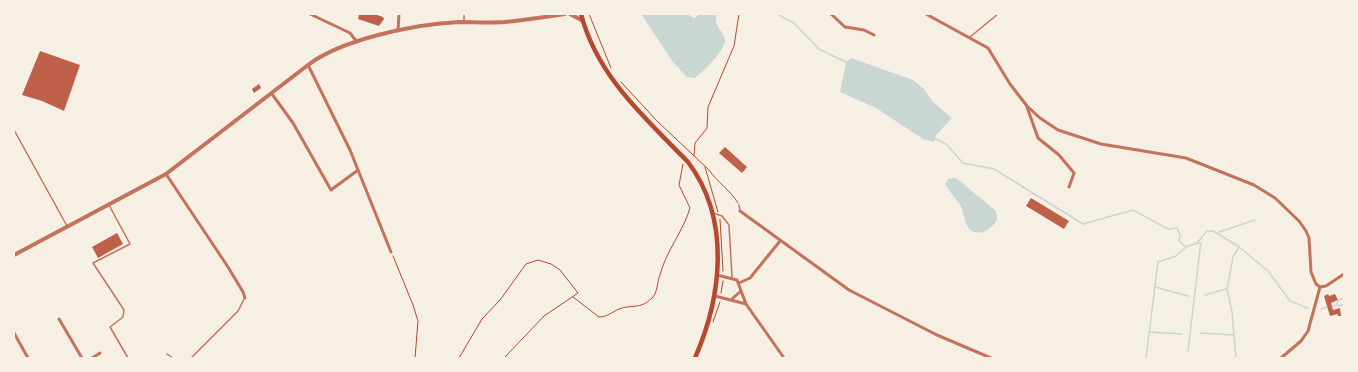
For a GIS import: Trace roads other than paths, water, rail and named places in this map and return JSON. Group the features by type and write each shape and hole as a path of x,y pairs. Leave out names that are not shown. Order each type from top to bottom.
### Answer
{"main road":[{"path":"581,14 592,43 611,79 693,168 706,192 713,213 716,230 717,275 715,296 704,336 695,358"}],"street":[{"path":"310,14 350,33 356,42"},
{"path":"398,31 399,14"},
{"path":"14,255 166,174 308,65 326,53 356,42 398,31 464,22 506,22 565,14"},
{"path":"570,14 583,21"},
{"path":"831,14 845,27 864,30 874,35"},
{"path":"926,14 988,48 1010,84 1027,106 1050,125 1075,136 1113,147 1182,157 1223,172 1264,191 1285,207 1306,231 1309,238 1311,272 1316,284 1326,286 1344,274"},
{"path":"308,65 358,170 391,252"},
{"path":"272,94 293,123 331,190 358,170"},
{"path":"1027,106 1038,138 1059,155 1074,173 1069,187"},
{"path":"166,174 228,267 245,298"},
{"path":"740,211 780,242 849,290 937,335 990,358"},
{"path":"739,283 750,278 780,242"},
{"path":"717,275 732,277 739,283 746,304 784,358"},
{"path":"1281,358 1305,336 1316,304 1320,286"},
{"path":"732,299 741,291"},
{"path":"715,296 732,299 746,304"},
{"path":"59,319 82,358"},
{"path":"14,333 28,358"},
{"path":"92,358 100,353"}],"lane":[{"path":"464,14 464,22"},
{"path":"970,37 998,14"},
{"path":"14,130 67,226"},
{"path":"108,204 130,244 93,263 124,310 123,317 110,327 128,358"},
{"path":"739,205 740,211"},
{"path":"713,213 722,216 729,225 732,277"},
{"path":"191,358 238,311 245,298"},
{"path":"167,354 173,358"}],"waterway":[{"path":"777,14 794,23 819,49 848,63"},
{"path":"934,138 946,144 963,163 994,169 1083,224 1133,210 1168,229 1177,228 1180,235 1179,241 1186,247 1197,243 1207,231 1213,231 1238,246 1268,271 1290,301 1308,308"},
{"path":"1219,232 1255,220"},
{"path":"1188,351 1201,244 1198,243"},
{"path":"1146,358 1158,262 1176,256 1186,247"},
{"path":"1236,358 1232,312 1227,289 1233,257 1239,247"},
{"path":"1155,287 1188,296"},
{"path":"1205,295 1226,289"},
{"path":"1337,304 1339,300 1344,298"},
{"path":"1332,306 1344,305"},
{"path":"1321,309 1328,307"},
{"path":"1149,332 1182,334"},
{"path":"1200,333 1234,335"}]}
